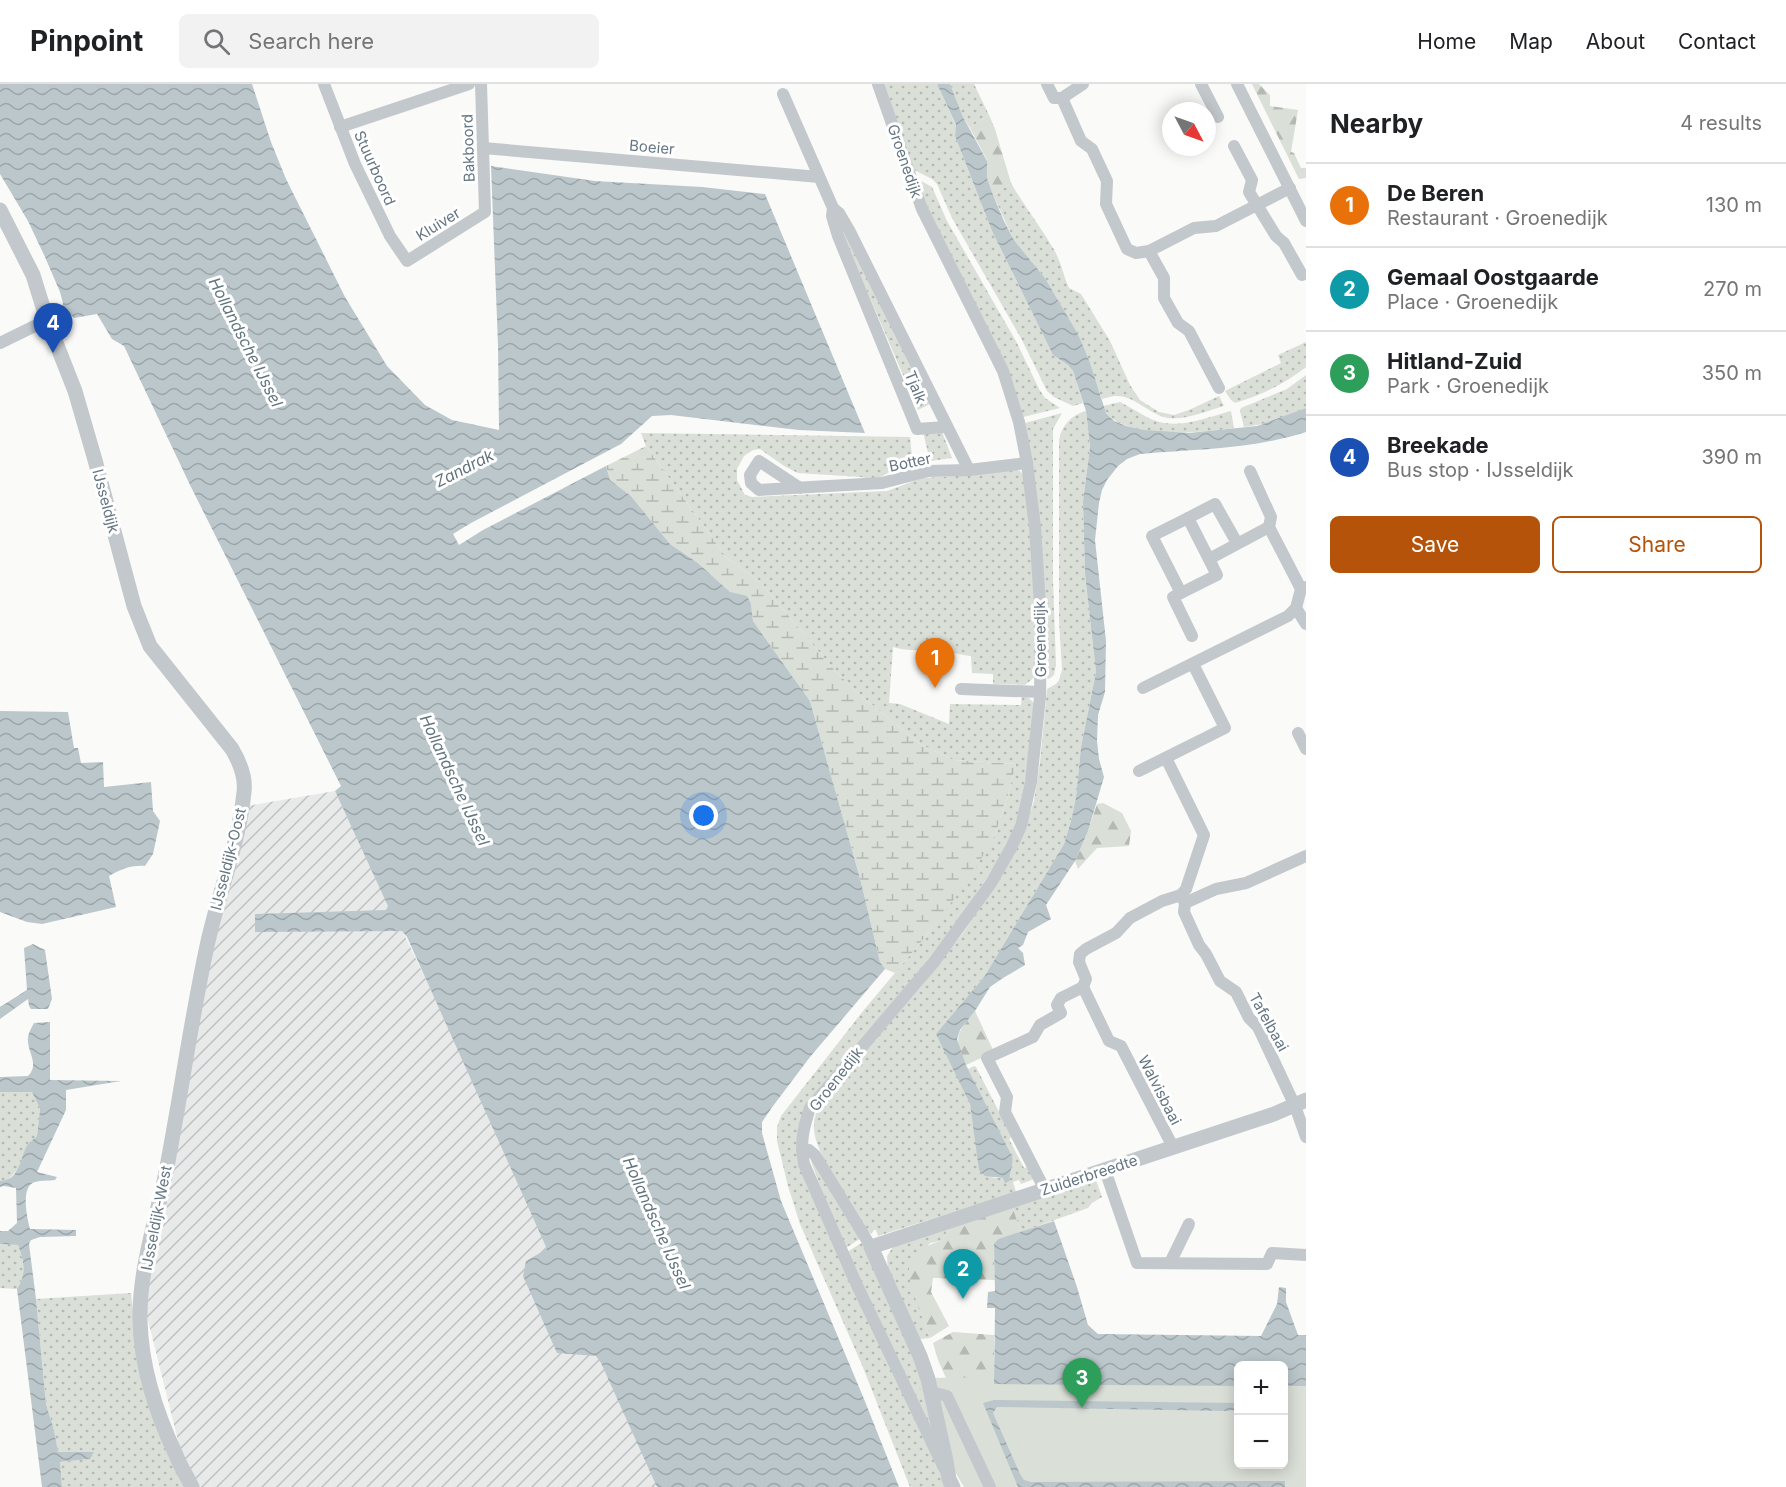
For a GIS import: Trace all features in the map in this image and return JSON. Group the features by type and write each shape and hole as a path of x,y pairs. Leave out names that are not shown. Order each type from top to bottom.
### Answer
{"street":[{"name":"Stuurboord","path":"324,84 370,196 390,236 407,261"},
{"path":"340,127 469,84"},
{"name":"Bakboord","path":"481,84 485,212"},
{"name":"Groenedijk","path":"878,84 922,209 1003,371 1019,422 1027,463 1041,622 1041,692 1036,746 1021,826 1011,848 991,883 934,962 810,1108 803,1130 804,1164 855,1281 951,1483"},
{"path":"1047,84 1054,98 1062,98 1083,84"},
{"path":"1201,84 1218,117"},
{"path":"1237,84 1306,221"},
{"name":"Tjalk","path":"783,94 833,208 839,213 849,230 969,470"},
{"path":"1062,98 1081,141 1092,149 1107,181 1106,204 1127,249 1136,253 1149,251 1194,228 1216,226 1290,188"},
{"path":"1234,146 1252,180 1249,192 1276,236 1284,243 1302,275"},
{"name":"Boeier","path":"483,148 819,177"},
{"name":"Tjalk","path":"833,208 832,216 838,236 918,429 946,428"},
{"name":"IJsseldijk","path":"0,210 33,275 47,320 75,391 134,606 150,646 232,749 243,774"},
{"name":"Kluiver","path":"407,261 485,212"},
{"path":"1149,251 1164,278 1164,298 1178,323 1189,331 1219,388"},
{"path":"0,343 47,320"},
{"path":"877,329 894,321"},
{"name":"Botter","path":"800,488 882,483 928,471 969,470 1027,463"},
{"path":"1143,688 1288,616 1296,608 1304,588 1269,527 1271,517 1250,471"},
{"path":"1181,593 1152,536 1215,504 1237,543"},
{"path":"1188,518 1217,575 1173,597 1192,636"},
{"path":"1209,559 1269,527"},
{"path":"1296,608 1306,624"},
{"path":"1139,771 1225,728 1193,664"},
{"path":"961,689 1041,692"},
{"path":"1298,732 1306,749"},
{"path":"1166,758 1204,835 1183,899"},
{"name":"IJsseldijk-Oost","path":"207,943 236,837 245,790 243,774"},
{"path":"1183,899 1246,883 1306,856"},
{"name":"Walvisbaai","path":"1173,1148 1121,1046 1109,1041 1083,987 1086,979 1079,962 1080,954 1116,933 1130,918 1162,901 1183,899"},
{"name":"Tafelbaai","path":"1183,899 1184,912 1198,945 1206,954 1220,981 1236,992 1300,1103 1306,1137"},
{"name":"IJsseldijk-West","path":"192,1487 177,1457 156,1404 141,1339 140,1317 146,1268 177,1113 207,943"},
{"path":"1045,1190 1005,1112 1006,1097 987,1058 1033,1037 1040,1025 1060,1013 1057,1005 1061,998 1083,987"},
{"name":"Zuiderbreedte","path":"871,1246 1173,1148 1300,1103"},
{"name":"Groenedijk","path":"802,1150 809,1150 815,1155 871,1246 920,1356 931,1392 951,1483"},
{"path":"1105,1170 1137,1263 1266,1264 1272,1253 1306,1255"},
{"path":"1170,1263 1189,1224"},
{"path":"931,1392 947,1396 989,1486"}],"shaded area":[{"path":"335,791 634,1411 667,1487 194,1487 186,1473 142,1296 241,807"}],"green space":[{"path":"883,84 937,84 956,126 955,136 992,231 1053,355 1073,371 1083,403 1073,406 1047,391 1022,340 952,218 937,184 914,170"},
{"path":"950,84 974,84 989,115 970,128 963,117"},
{"path":"1252,84 1259,84 1270,95 1270,106 1298,110 1291,152 1294,153 1301,168 1306,168 1306,178 1299,179"},
{"path":"989,115 1011,183 993,195 987,178 987,160 970,128"},
{"path":"921,181 932,187 947,221 1017,343 1039,389 1045,398 1060,408 1023,417 932,220 919,184"},
{"path":"1011,183 1056,253 1069,288 1081,294 1110,341 1130,385 1140,400 1159,412 1174,415 1219,396 1224,406 1190,416 1168,418 1123,397 1114,396 1102,399 1078,334 1045,278 1014,240 993,195"},
{"path":"835,216 932,403 918,410"},
{"path":"1306,342 1306,367 1264,393 1235,403 1231,400 1225,391 1281,363 1278,355"},
{"path":"1306,375 1306,408 1268,422 1244,427 1241,408 1287,389"},
{"path":"1120,402 1153,420 1172,424 1192,422 1231,411 1234,428 1203,432 1142,430 1124,425 1111,417 1103,406"},
{"path":"1086,411 1090,447 1083,501 1085,574 1096,672 1081,747 1071,821 1064,844 984,977 937,1034 970,1104 980,1170 994,1178 1004,1178 1005,1182 1009,1176 1012,1156 968,1069 974,1066 1012,1137 1009,1139 1024,1168 1028,1167 1034,1179 1021,1184 1019,1180 1013,1182 1016,1192 878,1236 876,1230 871,1234 862,1226 826,1165 816,1140 815,1116 820,1103 920,988 963,933 1000,878 1027,823 1034,801 1040,762 1047,689 1056,684 1062,670 1059,620 1059,441 1068,422 1076,415"},
{"path":"1062,413 1053,429 1053,580 1056,665 1054,675 1049,679 1047,678 1046,622 1025,423"},
{"path":"941,429 952,458 930,461 923,432"},
{"path":"641,433 910,437 912,457 906,466 893,470 876,480 798,473 760,449 753,450 744,456 737,469 737,480 745,495 752,497 887,491 922,478 1016,469 1024,476 1033,575 1037,675 1025,685 993,684 993,674 972,673 971,656 893,647 889,703 900,704 949,724 950,704 1021,705 1022,695 1029,698 1035,704 1029,764 1015,826 1008,843 986,879 938,949 825,1081 800,1142 948,1487 910,1487 862,1365 800,1224 777,1141 777,1127 781,1116 863,1011 931,930 995,835 1016,764 953,760 920,744 858,693 835,671 759,581 726,557 646,446"},
{"path":"646,446 726,557 759,581 835,671 858,693 920,744 953,760 1016,764 995,835 971,876 931,930 895,973 885,969 880,962 861,882 810,701 753,621 751,604 730,592 698,563 670,544 631,496 610,480 606,466"},
{"path":"1103,803 1122,813 1131,831 1129,846 1097,848 1078,869 1075,861 1097,804"},
{"path":"975,1011 994,1052 966,1065 958,1036"},
{"path":"0,1092 32,1092 40,1109 37,1136 27,1145 18,1169 7,1181 0,1181"},
{"path":"812,1159 861,1238 846,1248 828,1208"},
{"path":"1096,1180 1102,1197 1088,1208 1021,1232 1012,1206"},
{"path":"1012,1206 1021,1232 998,1239 994,1244 995,1280 933,1278 931,1292 949,1326 930,1338 909,1276 912,1259 925,1247 941,1241 950,1227"},
{"path":"950,1227 941,1241 930,1243 909,1271 930,1338 919,1339 888,1271 887,1256 893,1247"},
{"path":"863,1242 924,1379 940,1447 847,1252"},
{"path":"0,1244 18,1245 24,1267 17,1289 0,1288"},
{"path":"131,1293 136,1337 188,1487 62,1487 60,1462 90,1459 93,1452 58,1453 46,1404 36,1299"},
{"path":"953,1332 994,1335 994,1384 946,1378 933,1343"},
{"path":"1234,1375 1234,1469 1288,1469 1288,1375 1306,1375 1306,1487 964,1487 934,1437 917,1378"}],"water":[{"path":"0,84 252,84 286,179 345,297 387,366 425,405 452,420 499,430 491,166 595,181 702,187 765,194 865,433 799,430 671,415 652,416 621,444 453,534 459,545 483,530 606,466 610,480 631,496 670,544 698,563 730,592 747,596 751,604 753,621 810,701 861,882 880,962 885,969 810,1057 773,1106 762,1122 762,1133 781,1201 899,1487 657,1487 596,1356 557,1353 523,1276 526,1261 547,1249 407,937 402,931 255,932 255,914 386,910 388,906 335,791 341,786 191,487 124,346 112,339 97,314 74,318 62,307 60,292 45,257 28,221 0,174"},
{"path":"937,84 950,84 963,117 987,161 987,178 1004,221 1014,240 1045,278 1078,334 1106,413 1114,421 1144,430 1189,433 1257,426 1306,408 1306,432 1244,446 1140,454 1127,459 1118,466 1102,490 1095,540 1106,641 1105,692 1098,715 1097,741 1104,777 1088,831 1075,861 1046,905 1051,919 1028,932 1023,945 1018,948 1023,953 1025,965 990,987 960,1030 957,1039 966,1065 1012,1156 1010,1181 1005,1183 1003,1178 985,1176 979,1170 970,1104 936,1034 984,977 1064,844 1071,821 1081,747 1096,672 1085,574 1083,501 1090,447 1086,411 1073,371 1053,355 992,231 955,136 956,125"},
{"path":"0,711 68,712 74,748 78,748 81,763 103,762 104,787 151,782 153,811 160,821 153,854 145,866 126,868 109,876 116,907 42,924 27,922 0,912"},
{"path":"33,944 45,950 52,999 48,1009 31,1009 28,999 0,1019 0,1007 27,990 24,948"},
{"path":"50,1022 50,1080 121,1081 66,1090 66,1110 37,1172 57,1177 55,1180 37,1181 27,1189 26,1210 30,1229 76,1230 76,1236 40,1237 31,1240 29,1244 46,1404 58,1452 94,1452 90,1459 60,1462 62,1487 42,1487 17,1289 22,1278 23,1262 18,1245 0,1244 0,1231 8,1231 17,1223 16,1188 0,1187 0,1181 11,1178 15,1174 26,1147 37,1136 40,1109 32,1092 0,1092 0,1077 28,1076 33,1068 28,1042 30,1032 34,1023"},
{"path":"1054,1221 1088,1325 1098,1334 1261,1336 1277,1304 1279,1287 1286,1288 1286,1302 1298,1335 1306,1335 1306,1386 1288,1386 1288,1361 1234,1361 1234,1386 994,1384 995,1308 987,1308 988,1292 995,1291 994,1244 998,1239"},
{"path":"994,1400 1234,1403 1234,1410 1224,1411 997,1407 993,1413 1020,1474 1024,1480 1031,1482 1285,1481 1285,1487 1018,1487 983,1403"}],"place":[{"name":"Breekade","path":"53,353"},
{"name":"De Beren","path":"935,688"},
{"name":"Gemaal Oostgaarde","path":"963,1299"},
{"name":"Hitland-Zuid","path":"1082,1408"}],"water label":[{"name":"Hollandsche IJssel","path":"246,342"},
{"name":"Zandrak","path":"464,468"},
{"name":"Hollandsche IJssel","path":"455,780"},
{"name":"Hollandsche IJssel","path":"657,1223"}]}
